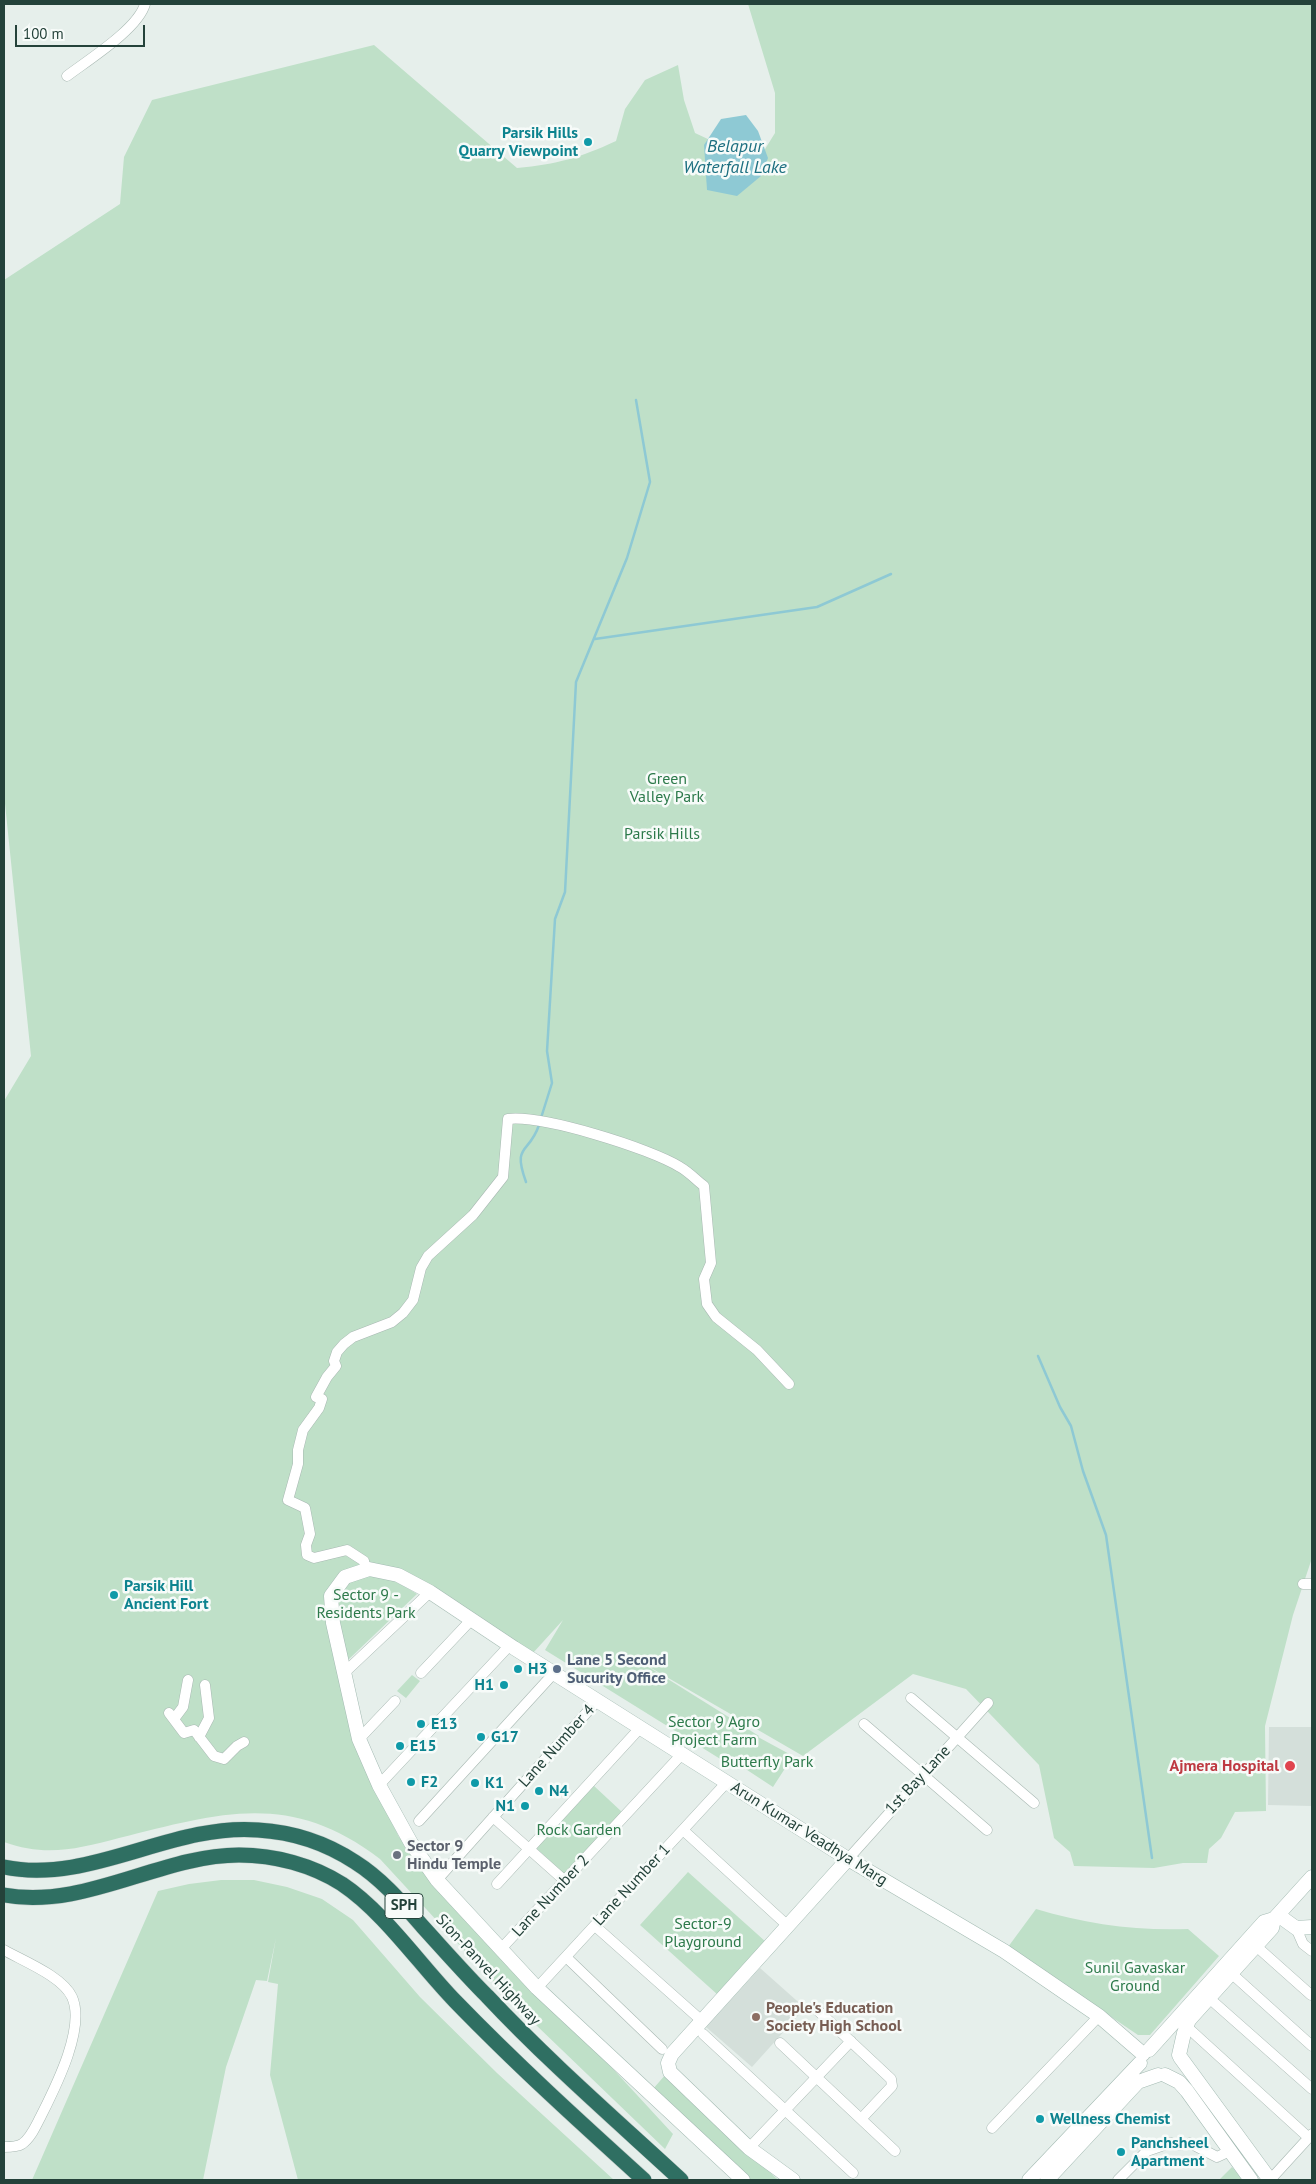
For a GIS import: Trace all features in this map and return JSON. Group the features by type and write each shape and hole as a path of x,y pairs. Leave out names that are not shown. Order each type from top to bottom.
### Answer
{"highway":[{"name":"Sion-Panvel Highway","path":"42,1871 70,1867 196,1834 237,1829 278,1832 305,1839 337,1852 361,1866 388,1888 459,1968 537,2048 681,2180"},
{"name":"SPH","path":"4,1889 42,1896 75,1893 219,1856 256,1855 309,1867 349,1889 370,1906 440,1985 520,2068 644,2180"},
{"path":"4,1862 42,1871"},
{"name":"SPH","path":"4,1867 42,1871"},
{"path":"4,1895 42,1896"}],"street":[{"path":"67,76 121,36 143,10 145,4"},
{"path":"743,2180 537,1988 500,1950 437,1880 402,1829 379,1785 358,1738 332,1623 332,1596 345,1577 366,1570 364,1561 346,1550 314,1558 307,1555 306,1545 310,1534 305,1508 288,1500 298,1464 298,1450 303,1430 319,1408 322,1399 316,1397 327,1376 336,1366 334,1361 337,1352 353,1337 392,1322 403,1313 413,1300 421,1268 428,1256 473,1215 504,1177 508,1119 534,1120 618,1142 681,1167 704,1186 711,1263 704,1279 707,1304 716,1317 757,1350 789,1384"},
{"name":"Arun Kumar Veadhya Marg","path":"366,1570 398,1575 430,1592 554,1674 848,1859 1004,1951 1098,2016 1144,2056"},
{"path":"343,1674 430,1592"},
{"path":"421,1673 471,1620"},
{"path":"379,1785 510,1645"},
{"path":"419,1821 554,1674"},
{"path":"188,1680 183,1707 172,1716 184,1733 194,1730 214,1756 224,1759 236,1746 244,1742"},
{"path":"199,1737 209,1718 205,1685"},
{"path":"911,1698 1034,1803"},
{"name":"Lane Number 4","path":"437,1880 597,1700"},
{"path":"358,1738 395,1701"},
{"name":"1st Bay Lane","path":"848,1859 988,1702"},
{"path":"864,1724 987,1830"},
{"path":"497,1884 640,1728"},
{"name":"Lane Number 2","path":"500,1950 682,1754"},
{"name":"Lane Number 1","path":"537,1988 726,1782"},
{"path":"493,1817 566,1881"},
{"path":"683,1830 788,1926"},
{"path":"793,2180 749,2148 670,2072 668,2063 672,2054 702,2028 788,1926 848,1859"},
{"path":"1047,2180 1138,2082 1178,2068 1186,2026 1189,2020 1272,1928 1276,1917 1312,1876"},
{"path":"1276,1917 1296,1928 1312,1927"},
{"path":"1029,2180 1144,2056 1264,1922 1276,1917"},
{"path":"595,1926 852,2173"},
{"path":"1296,1928 1303,1944 1312,1951"},
{"path":"1256,1946 1311,1995"},
{"path":"4,1950 51,1976 71,1995 76,2009 70,2049 57,2085 29,2138 22,2145 4,2147"},
{"path":"566,1958 662,2050"},
{"path":"1231,1973 1312,2046"},
{"path":"1209,1998 1312,2089"},
{"path":"814,2007 892,2082 892,2086 861,2119"},
{"path":"992,2128 1098,2016"},
{"path":"1144,2056 1164,2047 1174,2050 1270,2180 1311,2136 1186,2026"},
{"path":"749,2148 851,2041"},
{"path":"780,2043 895,2151"},
{"path":"1144,2056 1143,2070 1180,2082 1251,2180"},
{"path":"1118,2180 1147,2151 1170,2143 1181,2145 1190,2143 1216,2157 1230,2151"}],"shaded area":[{"name":"Ajmera Hospital","path":"1269,1727 1312,1727 1312,1806 1268,1805"},
{"name":"People's Education Society High School","path":"760,1968 805,2008 752,2067 706,2027"}],"green space":[{"name":"Parsik Hills","path":"748,4 1312,4 1312,1558 1293,1615 1265,1726 1266,1811 1235,1812 1221,1838 1209,1849 1207,1863 1183,1863 1154,1868 1074,1866 1070,1852 1054,1838 1039,1765 966,1689 913,1674 803,1756 639,1661 758,1737 793,1756 773,1787 741,1766 738,1770 545,1650 563,1620 533,1653 368,1564 350,1581 378,1576 392,1580 417,1594 348,1660 375,1788 399,1837 673,2134 665,2149 510,2000 380,1859 347,1837 315,1823 284,1815 254,1813 222,1815 190,1821 61,1850 19,1847 4,1842 4,1101 31,1056 4,794 4,280 120,204 124,157 152,100 374,45 517,168 568,159 591,152 616,141 625,109 645,80 678,65 684,100 695,133 757,162 775,133 775,93"},
{"path":"412,1675 420,1681 406,1698 397,1691"},
{"name":"Rock Garden","path":"593,1785 622,1812 564,1874 536,1848"},
{"name":"Sector-9 Playground","path":"688,1872 766,1942 718,1995 640,1925"},
{"path":"221,1880 254,1880 287,1887 322,1899 353,1920 420,1997 497,2073 614,2180 298,2180 270,2075 278,1984 268,1982 276,1938 267,1981 256,1980 226,2067 203,2180 32,2180 158,1891 189,1884"},
{"name":"Sunil Gavaskar Ground","path":"1036,1909 1074,1919 1130,1928 1188,1929 1219,1956 1150,2035 1138,2035 1008,1947"},
{"path":"666,2074 779,2180 749,2180 653,2089"},
{"path":"1232,2167 1243,2180 1219,2180"}],"water":[{"name":"Belapur Waterfall Lake","path":"746,115 758,131 768,158 761,176 737,196 707,190 704,145 721,119"}],"waterway":[{"path":"541,1118 552,1083 547,1051 555,919 565,892 576,682 627,558 650,482 636,400"},
{"path":"595,639 817,607 891,574"},
{"path":"526,1182 522,1170 521,1155 539,1125"},
{"path":"1038,1356 1060,1407 1071,1426 1083,1471 1106,1535 1152,1858"}],"place":[{"name":"Parsik Hills Quarry Viewpoint","path":"588,142"},
{"name":"Parsik Hill Ancient Fort","path":"114,1595"},
{"name":"H3","path":"518,1669"},
{"name":"Lane 5 Second Sucurity Office","path":"557,1669"},
{"name":"H1","path":"504,1685"},
{"name":"E13","path":"421,1724"},
{"name":"G17","path":"481,1737"},
{"name":"E15","path":"400,1746"},
{"name":"Ajmera Hospital","path":"1290,1766"},
{"name":"F2","path":"411,1782"},
{"name":"K1","path":"475,1783"},
{"name":"N4","path":"539,1791"},
{"name":"N1","path":"525,1806"},
{"name":"Sector 9 Hindu Temple","path":"397,1855"},
{"name":"People's Education Society High School","path":"756,2017"},
{"name":"Wellness Chemist","path":"1040,2119"},
{"name":"Panchsheel Apartment","path":"1121,2152"}],"park label":[{"name":"Green Valley Park","path":"667,788"},
{"name":"Sector 9 - Residents Park","path":"366,1604"},
{"name":"Sector 9 Agro Project Farm","path":"714,1731"},
{"name":"Butterfly Park","path":"767,1762"}]}
